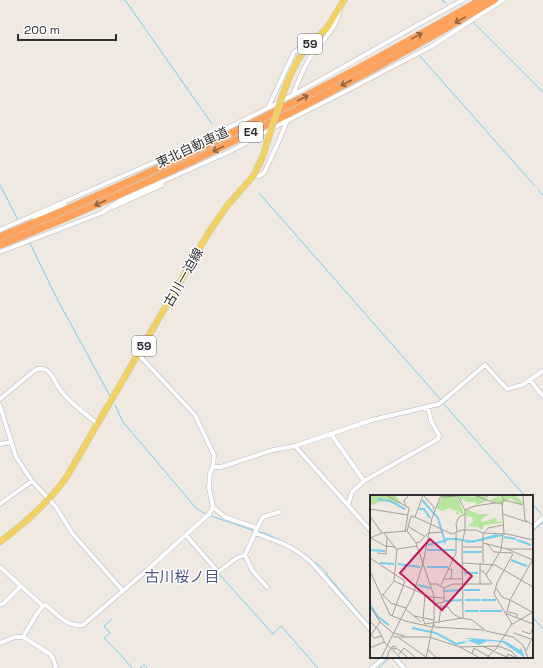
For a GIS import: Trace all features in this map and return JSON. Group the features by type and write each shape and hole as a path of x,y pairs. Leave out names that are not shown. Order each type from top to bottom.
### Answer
{"highway":[{"name":"東北自動車道","path":"0,237 166,165 261,120 365,65 481,0"},
{"name":"東北自動車道","path":"0,245 117,195 264,126 369,70 494,0"}],"main road":[{"name":"古川一迫線","path":"0,542 24,523 49,499 73,467 221,213 254,175 263,156 283,94 294,66 305,50 327,28 344,0"}],"street":[{"path":"0,230 196,144 292,96 463,0"},
{"path":"103,212 121,200 141,190 172,178 231,151 432,46 503,0"},
{"path":"292,96 309,60 334,26 340,14 341,6"},
{"path":"268,108 294,52 299,49 305,50"},
{"path":"254,175 259,176 264,173 278,143 286,121"},
{"path":"104,185 110,185 133,175 159,161"},
{"path":"0,252 42,237 103,212 168,182 172,178"},
{"path":"32,216 37,217 65,205 65,207"},
{"path":"42,237 48,232 72,222 71,220"},
{"path":"139,355 195,415 214,456 213,467 210,473 209,488 213,507 225,517 284,544 311,562 370,629"},
{"path":"213,467 221,467 273,450 295,446 372,420 443,403 485,365 507,389 520,386 543,370"},
{"path":"0,399 39,368 50,374 57,386 70,402 98,424"},
{"path":"530,380 543,396"},
{"path":"0,406 16,457 32,481 56,507 72,533 123,591"},
{"path":"348,505 352,492 364,481 438,439 439,435 431,421 428,407"},
{"path":"331,434 364,481"},
{"path":"0,444 11,442"},
{"path":"295,446 370,530"},
{"path":"0,504 32,481"},
{"path":"0,567 43,606 46,605 64,620 78,626 83,625 146,572 207,516 213,507"},
{"path":"186,535 218,572 233,561 245,555 263,517 279,512"},
{"path":"533,527 543,518"},
{"path":"245,555 252,570 267,587"},
{"path":"0,605 4,603 21,586"},
{"path":"23,637 43,606"},
{"path":"0,643 15,636 23,637 50,654 56,668"},
{"path":"372,668 384,658"},
{"path":"395,658 404,668"}],"waterway":[{"path":"125,0 212,124"},
{"path":"442,0 446,3"},
{"path":"473,22 543,92"},
{"path":"419,55 534,185"},
{"path":"0,185 18,220"},
{"path":"538,189 543,195"},
{"path":"259,193 441,400"},
{"path":"30,243 54,293 110,396"},
{"path":"443,403 524,495"},
{"path":"115,405 123,422 196,508 206,514"},
{"path":"533,504 541,514"},
{"path":"211,516 255,531"},
{"path":"533,531 543,522"},
{"path":"258,532 265,533 279,540"},
{"path":"306,556 326,572 370,626"},
{"path":"219,574 273,634 281,626 318,668"},
{"path":"533,617 543,629"},
{"path":"112,619 104,626 110,633 104,638 132,668"},
{"path":"379,668 389,658"},
{"path":"140,668 144,665 147,668"}],"district":[{"name":"古川桜ノ目","path":"182,577"}]}
